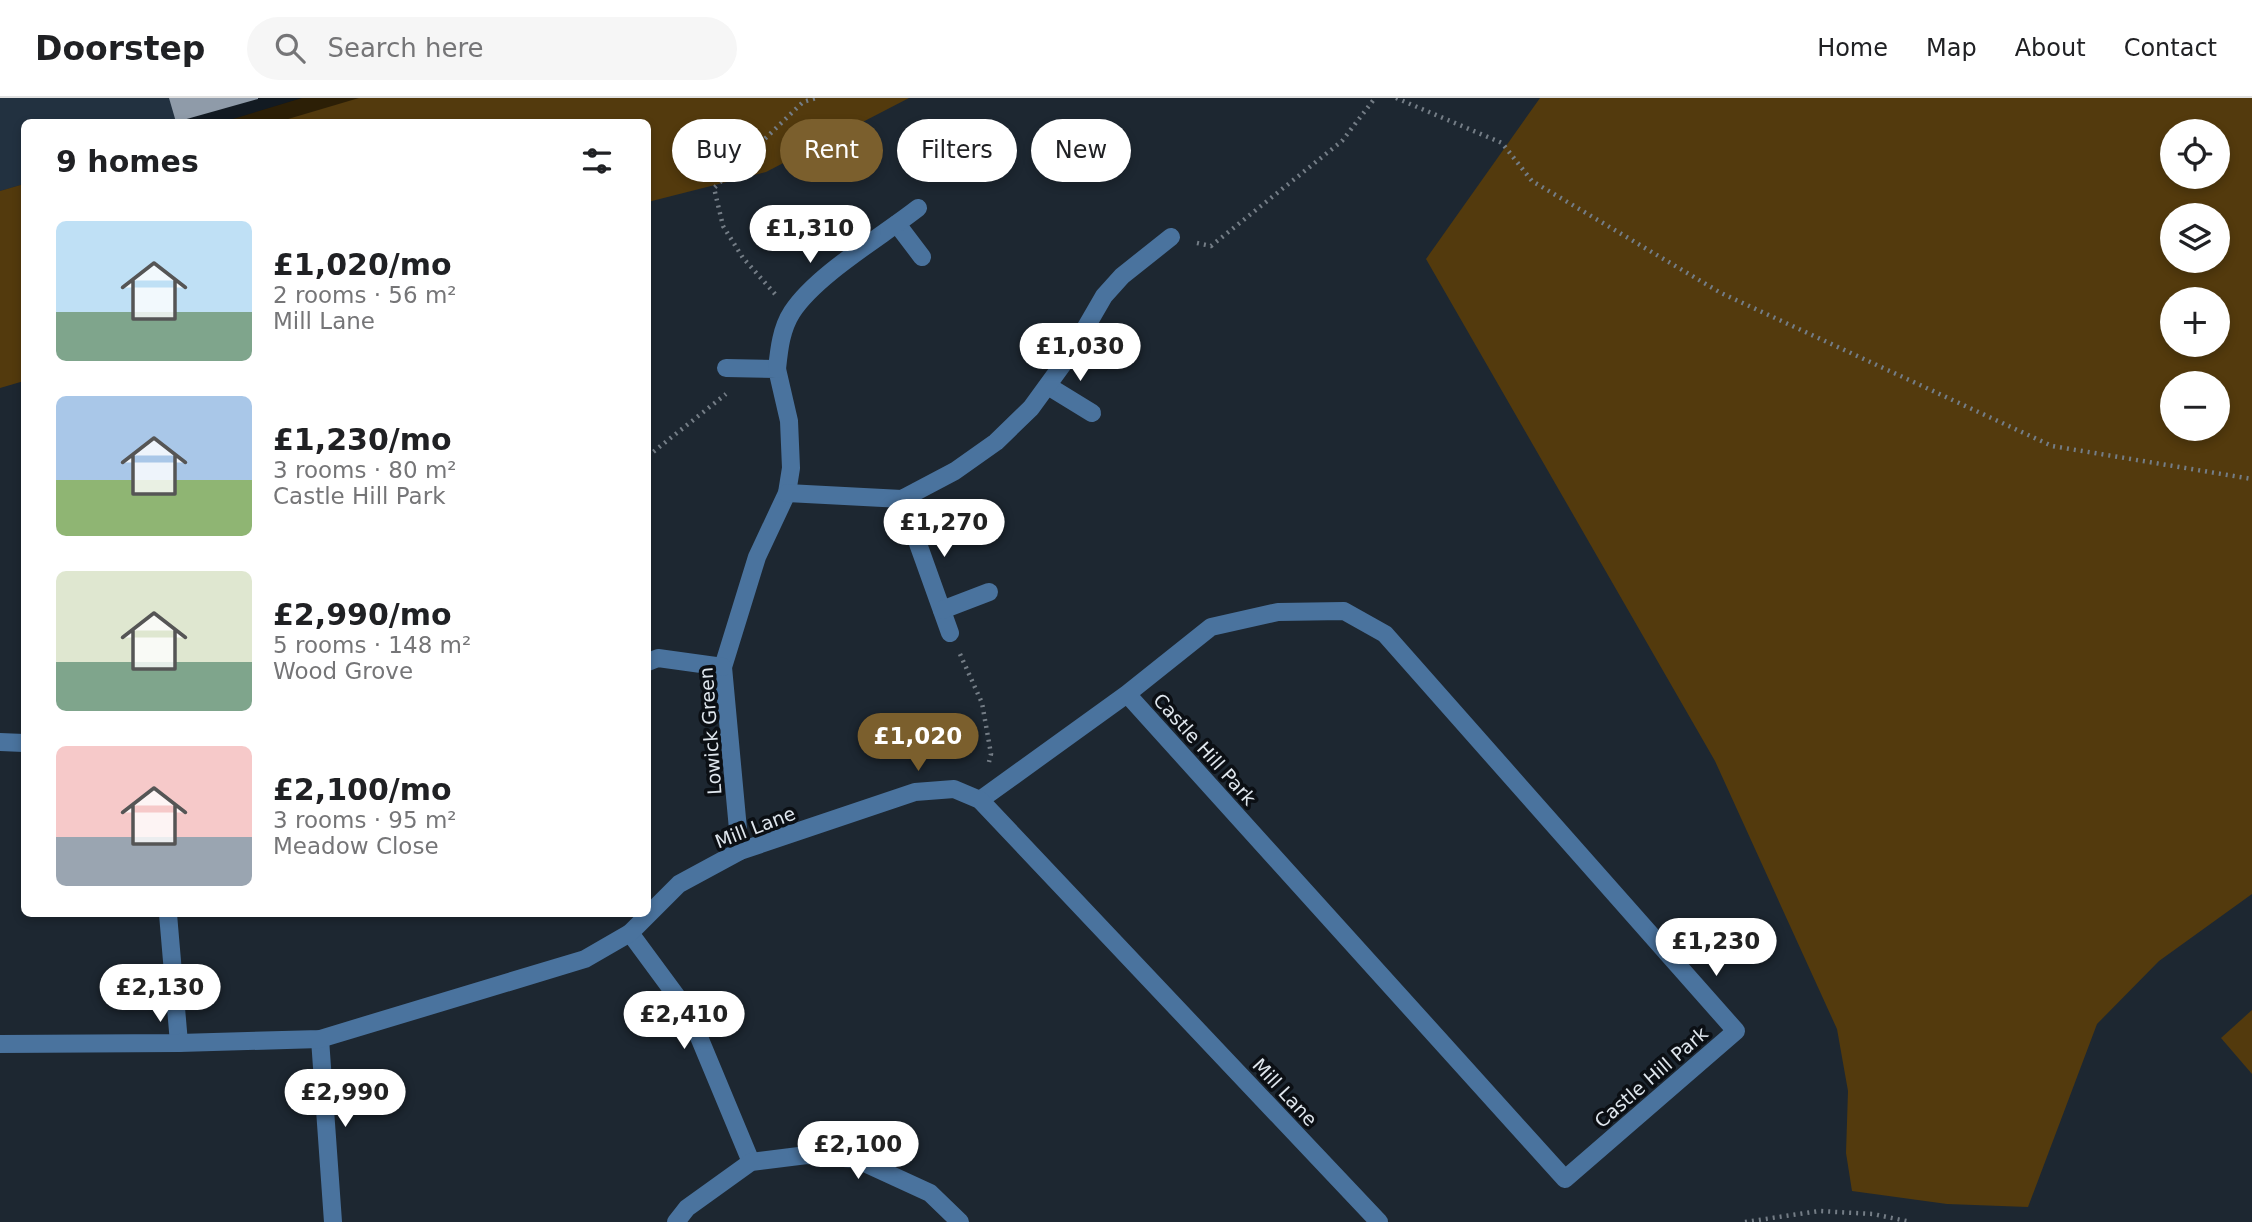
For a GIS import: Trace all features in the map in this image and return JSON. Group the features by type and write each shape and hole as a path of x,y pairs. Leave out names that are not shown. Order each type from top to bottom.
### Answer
{"street":[{"path":"734,368 777,369 780,340 792,313 813,287 918,208"},
{"path":"897,224 922,257"},
{"path":"787,493 902,499 955,471 996,442 1031,408 1071,353 1104,296 1122,276 1171,237"},
{"name":"Lowick Green","path":"740,851 723,667 757,557 787,493 791,468 789,421 777,369"},
{"path":"1048,386 1092,413"},
{"path":"902,499 950,633"},
{"path":"942,610 989,592"},
{"name":"Castle Hill Park","path":"980,800 1127,694 1212,627 1278,611 1344,611 1385,634 1736,1031 1566,1179 1127,694"},
{"path":"651,661 658,658 723,667"},
{"path":"0,742 21,743"},
{"name":"Mill Lane","path":"651,912 679,884 740,851 915,792 954,789 980,800 1378,1222"},
{"path":"168,917 179,1044"},
{"name":"Mill Lane","path":"0,1044 179,1044 320,1040 585,959 630,933 646,917"},
{"path":"630,933 689,1013 751,1162"},
{"path":"320,1040 333,1222"},
{"path":"677,1222 687,1208 751,1162 807,1155 856,1159 930,1193 960,1222"}],"path":[{"path":"792,313 743,258 723,226 714,188 803,102 816,98"},
{"path":"1171,237 1211,246 1342,141 1375,98"},
{"path":"1396,98 1503,143 1532,181 1721,293 2052,446 2252,479"},
{"path":"651,454 735,387 734,368"},
{"path":"950,633 982,703 991,754 980,800"},
{"path":"1745,1222 1819,1211 1873,1214 1912,1222"}],"shaded area":[{"path":"0,98 302,98 233,119 21,119 21,185 0,191"},
{"path":"302,98 909,98 868,119 780,119 780,165 766,172 766,119 672,119 672,182 727,182 651,201 651,119 233,119"},
{"path":"1540,98 2252,98 2252,894 2159,961 2097,1024 2028,1207 1947,1204 1852,1191 1846,1153 1848,1091 1837,1029 1715,761 1426,259"},
{"path":"21,185 21,382 0,388 0,191"},
{"path":"2252,1010 2252,1074 2221,1038"}],"building":[{"path":"169,98 258,98 187,119 175,119"}]}
